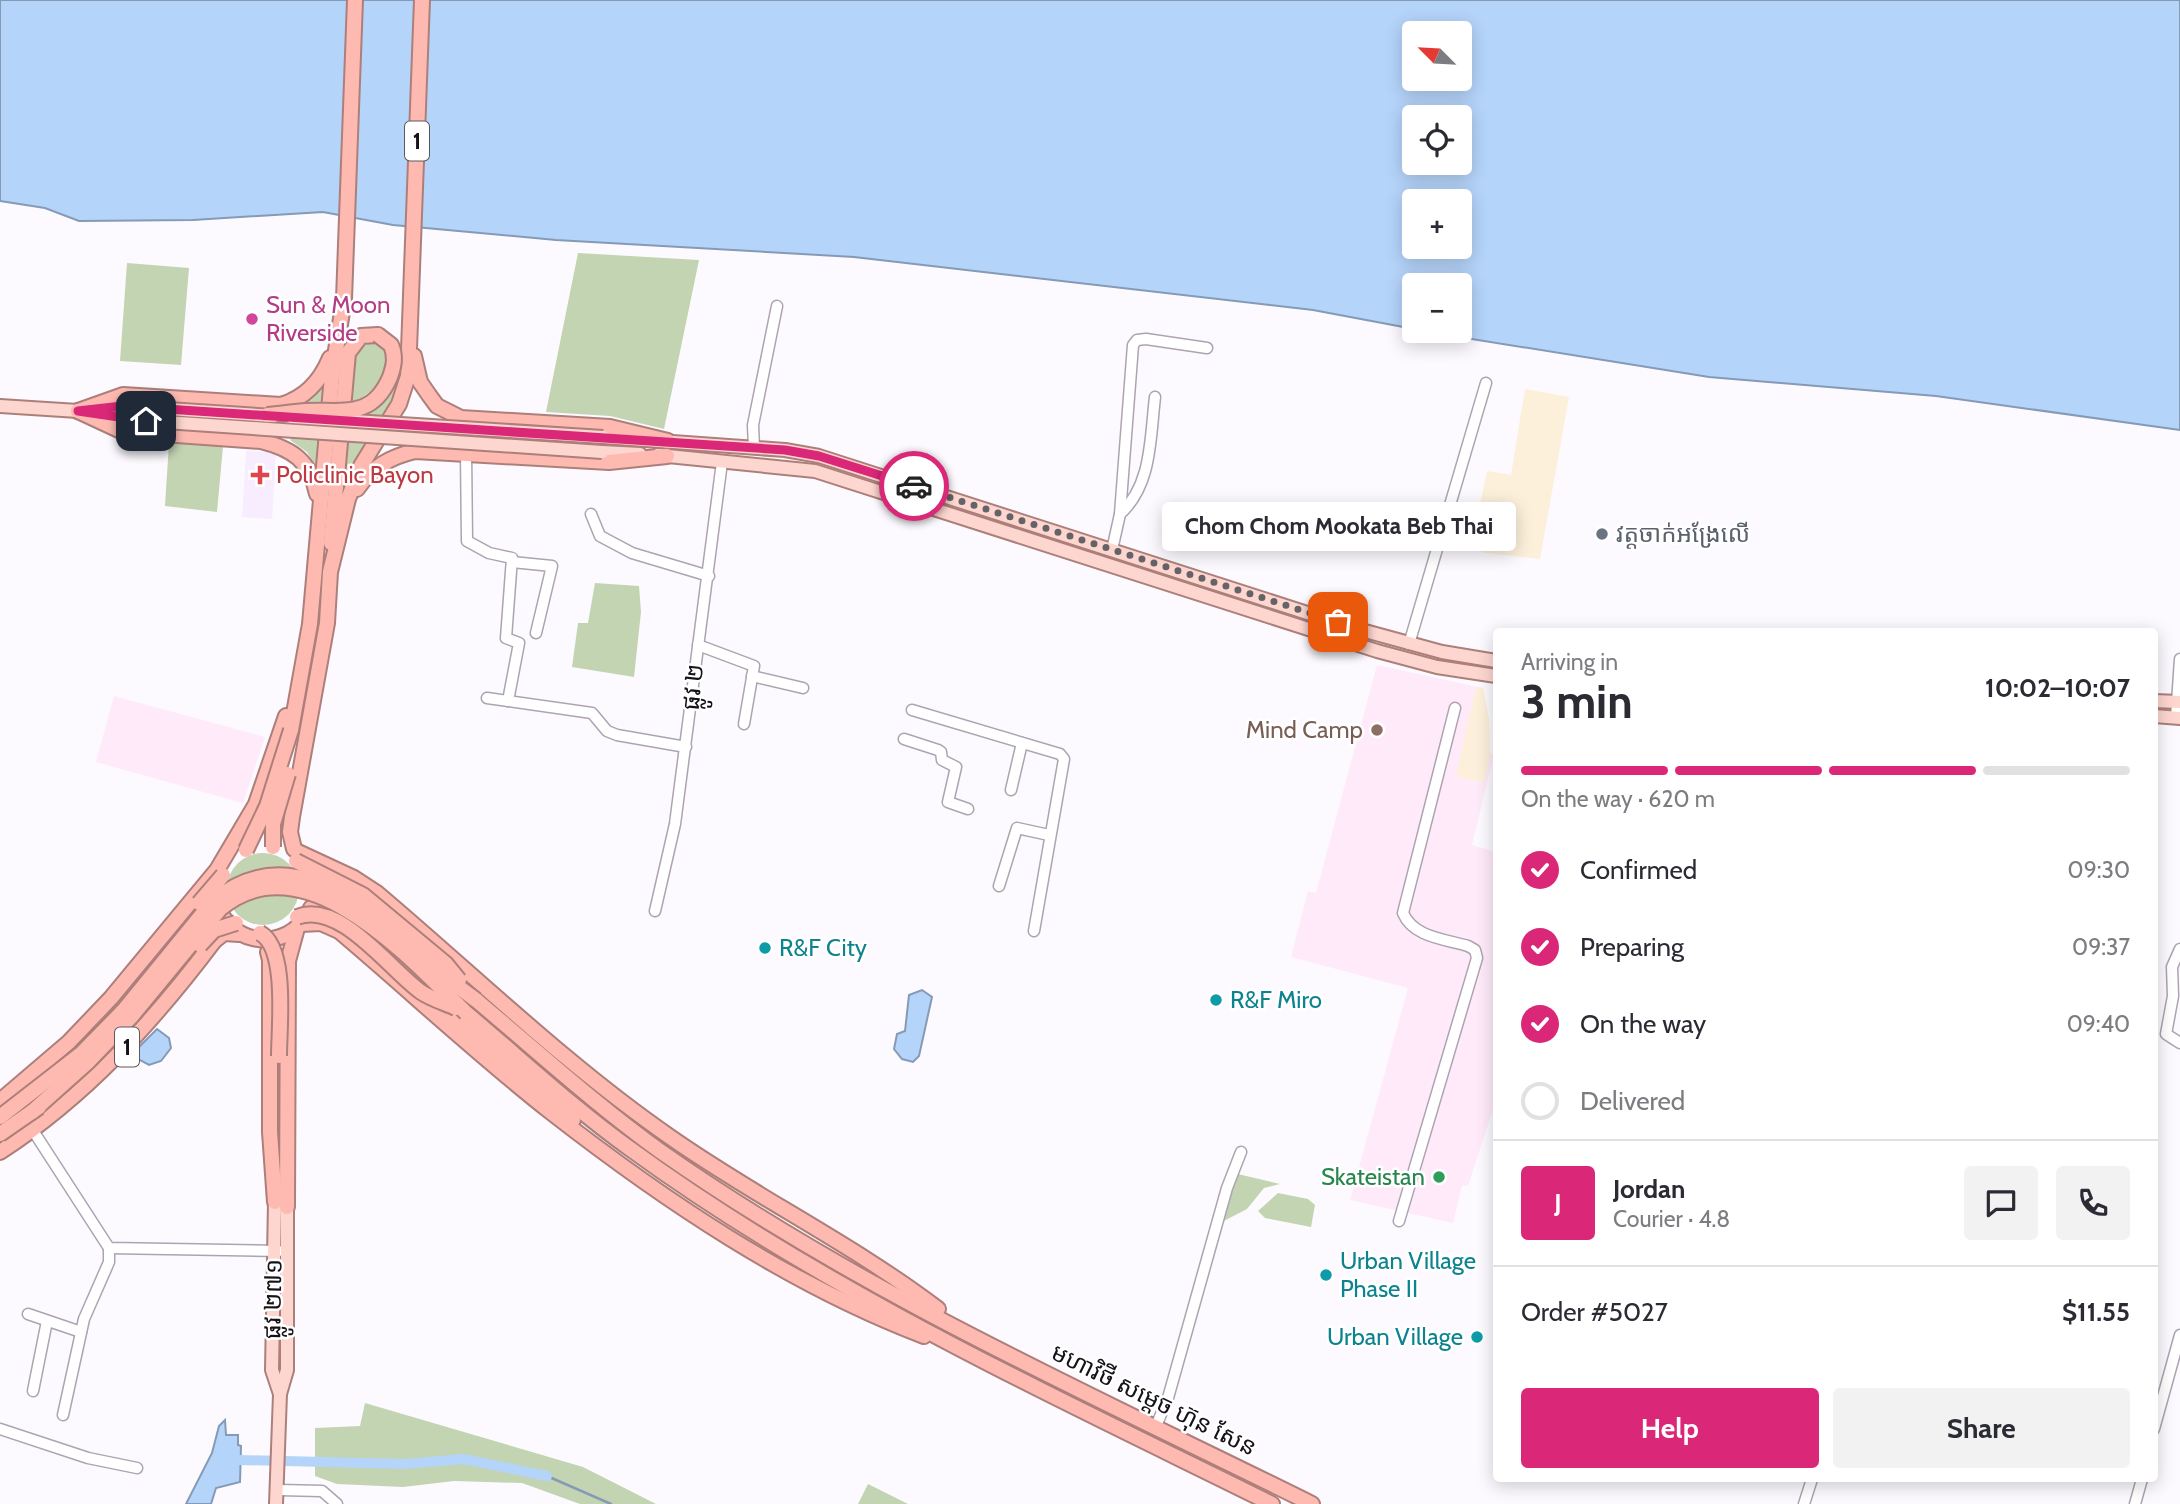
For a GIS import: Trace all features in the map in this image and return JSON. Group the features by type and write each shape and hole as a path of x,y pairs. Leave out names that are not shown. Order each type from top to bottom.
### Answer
{"highway":[{"name":"1","path":"2,1099 52,1056 111,998 220,872 256,804 277,749 313,581 332,376 345,281 355,0"},
{"name":"1","path":"311,908 312,876 296,854 290,832 327,622 329,578 354,482 404,391 411,340 422,0"},
{"path":"267,410 289,403 316,383 338,333"},
{"path":"267,410 308,411 344,413 363,407 386,385 394,365 391,345 378,335 361,336 348,353 329,578 273,824 273,847"},
{"path":"411,340 420,382 437,406 448,413 461,418 610,427 668,441"},
{"path":"123,395 285,411 292,424 289,435 261,441 121,431 78,411 123,395"},
{"path":"261,441 301,457 314,481 320,512"},
{"path":"342,522 365,478 386,461 415,451 608,462 667,456"},
{"path":"246,850 267,806 295,731 310,624 313,581"},
{"path":"227,856 243,844 262,839 277,841 372,902 446,964 476,1000"},
{"path":"28,1106 117,1004 220,872 246,850 273,847 354,877 377,893 480,983 670,1137 889,1272 976,1337"},
{"path":"281,1205 288,961 290,943 304,904 306,888 296,854"},
{"path":"220,872 222,900 237,928"},
{"path":"0,1134 124,1010 213,901 230,888 259,878 304,878 344,895 476,1000 613,1115 709,1184 845,1265 976,1337"},
{"path":"28,1106 131,1017 220,909 234,898 261,888 303,890 338,904 371,927 552,1113 691,1212 866,1314 968,1353"},
{"path":"298,923 311,908 330,908 356,925 428,987 456,1017"},
{"path":"257,936 298,923 313,913 332,917 456,1017"},
{"path":"298,923 321,923 339,931 603,1129 701,1198 968,1353"},
{"path":"0,1117 77,1084 138,1023 208,936 222,925 270,941 277,958 279,1130 275,1169"},
{"name":"1","path":"0,1152 81,1090 145,1029 214,941 237,928"},
{"path":"257,936 271,960 271,1132 281,1205"},
{"path":"456,1017 480,983"},
{"path":"52,1056 81,1090"},
{"path":"2,1099 31,1130"},
{"path":"830,1293 853,1252"},
{"name":"មហាវិថី សម្តេច ហ៊ុន សែន","path":"976,1337 1312,1504"},
{"name":"មហាវិថី សម្តេច ហ៊ុន សែន","path":"968,1353 1272,1504"}],"main road":[{"path":"0,406 122,412 267,410 754,448 819,456 1354,628 1409,644 1493,659"},
{"path":"122,412 667,456 815,471 1349,642 1437,667 1493,676"},
{"path":"1189,591 1194,576"},
{"path":"1349,642 1354,628"},
{"path":"2158,701 2178,702"},
{"path":"2158,716 2178,718"},
{"name":"ផ្លូវ ២៧១","path":"279,1495 280,1394 287,1370 280,1251 281,1205"}],"street":[{"path":"754,448 753,425 777,306"},
{"path":"1112,550 1120,514 1133,345 1137,340 1146,339 1207,348"},
{"path":"1409,644 1486,383"},
{"path":"1120,514 1134,501 1142,482 1155,397"},
{"path":"467,452 467,541 481,546 488,553 511,558 512,562 506,638 519,643 508,701"},
{"name":"ផ្លូវ ២","path":"655,911 675,824 722,462"},
{"path":"591,514 600,536 632,553 709,576"},
{"path":"512,562 552,566 536,633"},
{"path":"698,645 753,665 744,724"},
{"path":"2178,718 2180,659"},
{"path":"752,676 803,688"},
{"path":"487,698 592,713 607,731 617,735 686,747"},
{"path":"1399,1221 1477,958 1475,950 1468,946 1415,930 1408,924 1403,913 1455,708"},
{"path":"912,710 1060,754 1064,759 1064,773 1049,835 1034,931"},
{"path":"904,740 937,750 941,752 942,760 956,766 947,802 968,809"},
{"path":"1011,790 1022,743"},
{"path":"999,887 1017,828 1049,835"},
{"path":"2180,949 2172,967 2173,996 2166,1034 2180,1043"},
{"path":"31,1130 109,1248 109,1262 81,1332 63,1415"},
{"path":"1156,1426 1168,1398 1227,1188 1241,1152"},
{"path":"109,1248 280,1251"},
{"path":"28,1314 81,1332"},
{"path":"33,1391 47,1321"},
{"path":"2158,1415 2180,1335"},
{"path":"0,1429 88,1458 137,1468"},
{"path":"1804,1504 1811,1482"},
{"path":"2135,1504 2140,1482"},
{"path":"279,1495 322,1491 337,1504"}],"shaded area":[{"path":"1525,389 1569,397 1540,559 1486,553 1471,548 1487,471 1511,475"},
{"name":"Policlinic Bayon","path":"246,451 276,452 272,519 242,517"},
{"path":"1377,665 1483,688 1489,719 1488,753 1493,754 1493,758 1472,845 1493,851 1493,1109 1468,1186 1462,1185 1453,1223 1350,1200 1408,988 1291,957 1308,891 1316,893"},
{"path":"1476,687 1483,688 1489,719 1490,757 1484,783 1456,776"},
{"path":"114,696 265,737 243,803 96,762"}],"green space":[{"path":"578,253 699,260 664,429 610,416 546,412"},
{"path":"127,263 189,268 181,365 120,361"},
{"path":"370,342 384,348 387,358 384,375 366,395 349,404 354,354 361,343"},
{"path":"403,363 393,397 340,491 348,419 390,389"},
{"path":"325,384 318,471 307,452 290,440 296,424 291,408 309,399"},
{"path":"169,443 223,446 217,512 165,506"},
{"path":"595,583 639,586 641,612 634,677 572,667 578,623 588,623"},
{"path":"263,853 283,859 293,869 299,889 293,909 283,919 263,925 243,919 233,909 227,889 233,869 243,859"},
{"path":"1229,1172 1280,1184 1264,1188 1247,1209 1214,1226"},
{"path":"1278,1193 1308,1199 1315,1205 1311,1227 1265,1218 1258,1211"},
{"path":"365,1403 583,1467 656,1504 580,1504 522,1483 454,1481 403,1487 337,1484 315,1476 315,1428 360,1426"},
{"path":"868,1484 908,1504 858,1504"}],"water":[{"path":"0,0 2180,0 2180,430 1936,396 1709,377 1472,339 1472,273 1402,273 1402,327 1313,310 854,257 556,240 393,225 323,212 193,220 79,221 45,208 0,201"},
{"path":"922,990 932,997 919,1056 913,1062 902,1059 894,1049 897,1034 905,1031 909,995"},
{"path":"157,1029 169,1038 171,1048 161,1061 149,1065 138,1059 139,1047"},
{"path":"225,1420 226,1435 238,1435 238,1445 241,1446 240,1482 216,1488 211,1504 186,1504 212,1453 219,1426"}],"waterway":[{"path":"240,1460 406,1464 463,1459 547,1476"},
{"path":"547,1476 611,1504"}],"way so far":[{"path":"914,486 1338,622"}],"place":[{"name":"Sun & Moon Riverside","path":"252,319"},
{"name":"Policlinic Bayon","path":"260,475"},
{"name":"វត្តចាក់អង្រែលើ","path":"1602,534"},
{"name":"Chom Chom Mookata Beb Thai","path":"1338,622"},
{"name":"Mind Camp","path":"1377,730"},
{"name":"R&F City","path":"765,948"},
{"name":"R&F Miro","path":"1216,1000"},
{"name":"Skateistan","path":"1439,1177"},
{"name":"Urban Village Phase II","path":"1326,1275"},
{"name":"Urban Village","path":"1477,1337"}],"route":[{"path":"146,421 78,411 122,406 785,450 819,456 914,486"}]}
